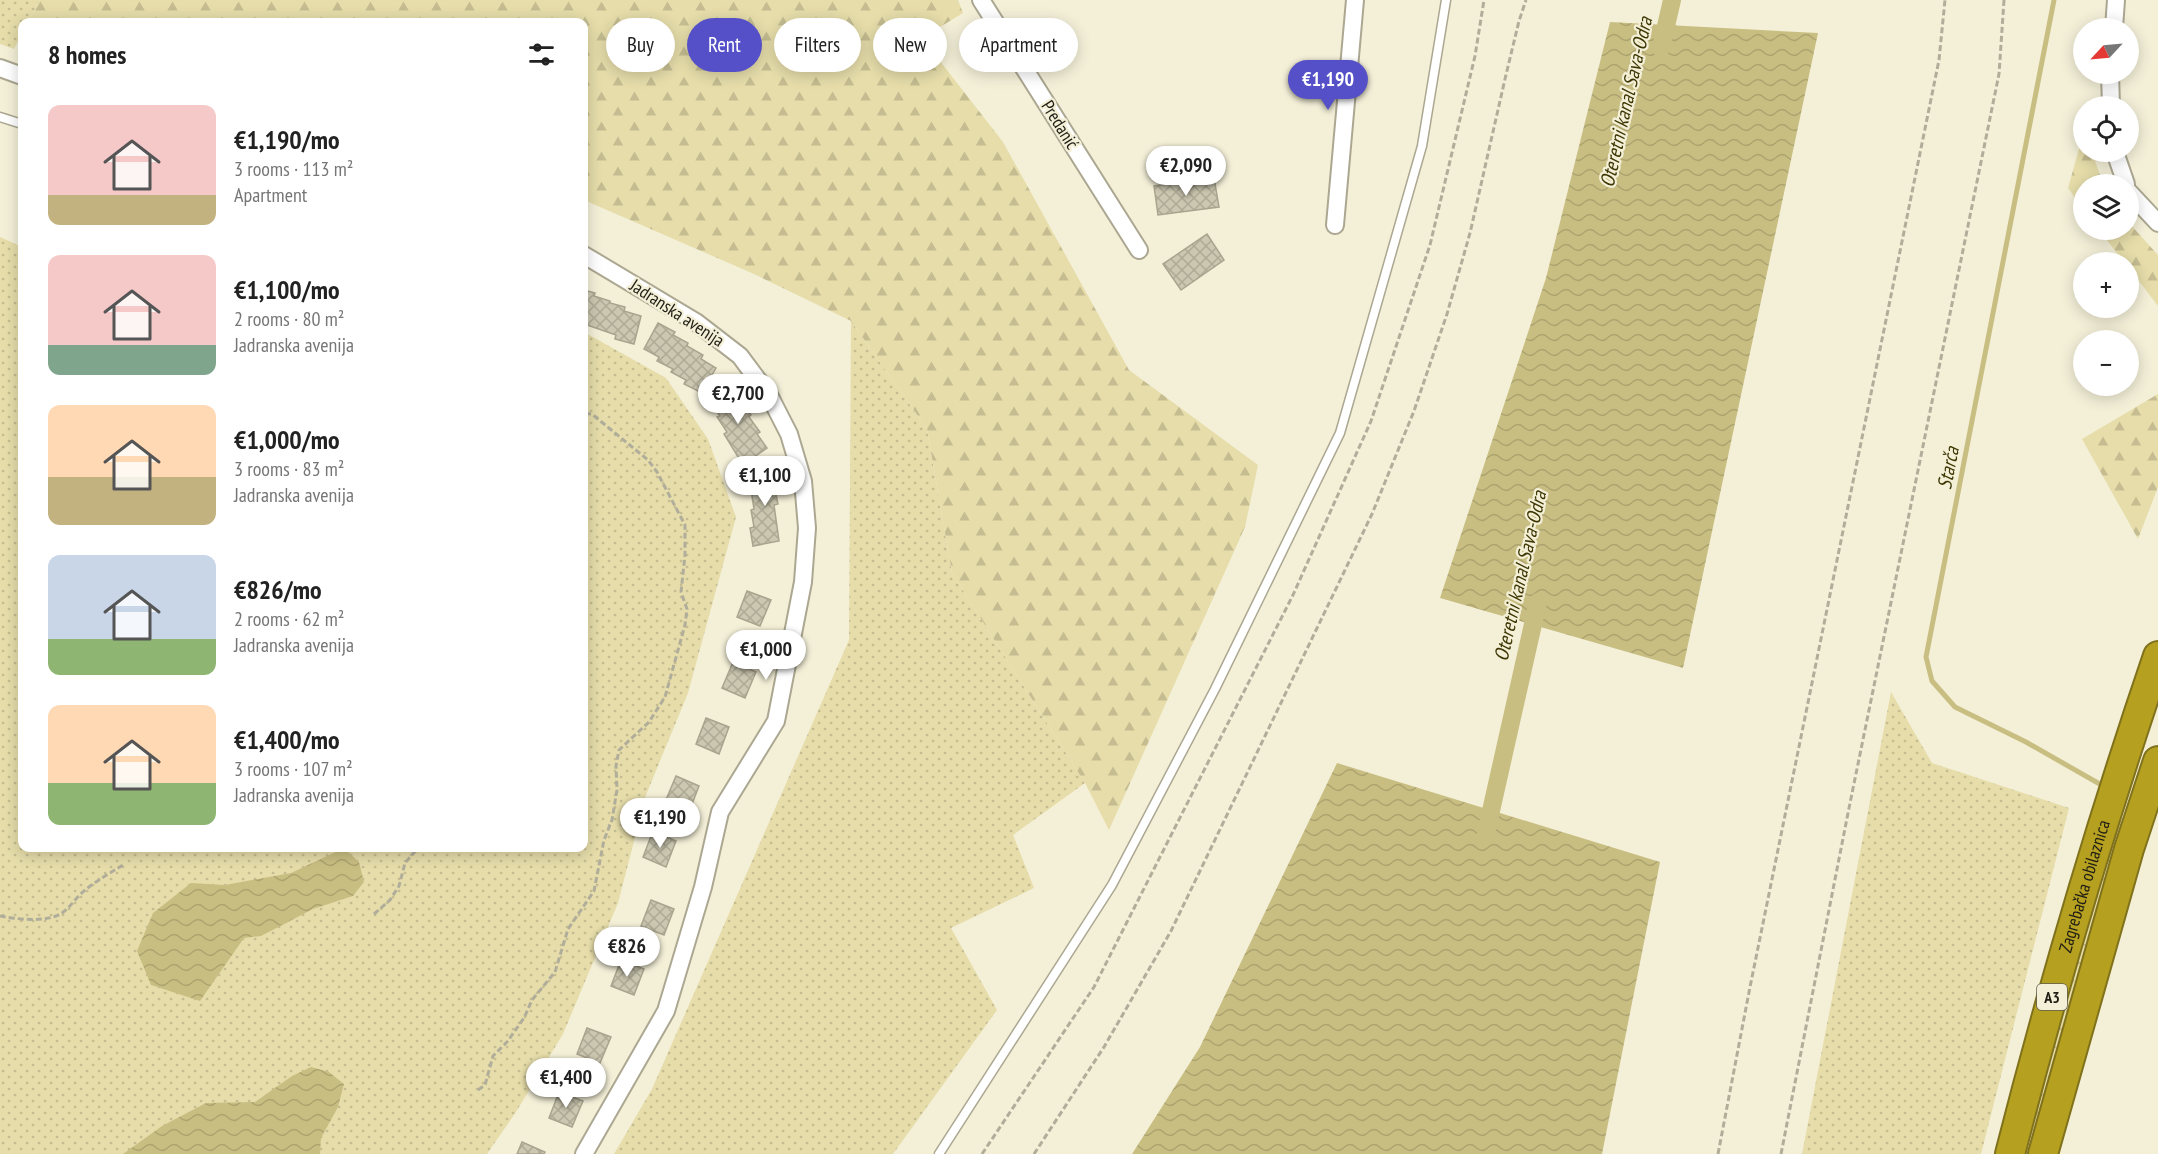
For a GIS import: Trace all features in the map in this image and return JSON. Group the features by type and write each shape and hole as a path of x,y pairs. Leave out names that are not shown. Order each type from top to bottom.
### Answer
{"highway":[{"name":"Zagrebačka obilaznica","path":"2010,1154 2039,1040 2097,840 2158,656"},
{"name":"Zagrebačka obilaznica","path":"2043,1154 2129,849 2156,767"}],"street":[{"name":"Predanić","path":"981,0 1139,250"},
{"path":"1335,225 1355,0"},
{"path":"2115,18 2116,0"},
{"path":"0,68 18,75"},
{"path":"2139,203 2158,223"},
{"name":"Jadranska avenija","path":"584,1154 666,1011 703,887 720,812 776,721 803,582 807,528 803,481 789,434 769,395 740,356 696,322 588,257"}],"lane":[{"path":"939,1154 1112,885 1215,689 1340,433 1422,146 1446,0"},
{"path":"0,117 18,123"}],"path":[{"path":"1034,1154 1104,1047 1171,931 1372,514 1414,411 1447,314 1470,233 1504,79 1526,0"},
{"path":"1718,1154 1939,60 1945,0"},
{"path":"1781,1154 1849,808 2000,74 2004,0"},
{"path":"478,1090 485,1085 493,1056 507,1042 524,1018 532,1000 555,972 568,929 594,891 604,840 612,820 617,790 616,766 619,750 649,722 664,697 685,625 687,609 681,592 685,525 681,515 648,460 588,413"},
{"path":"374,914 390,900 399,886 405,863 415,852"},
{"path":"0,916 37,919 57,916 69,908 82,892 123,865"}],"green space":[{"path":"0,0 40,0 30,18 18,18 18,41 14,49 0,44"},
{"path":"40,0 958,0 963,13 947,23 947,18 873,18 873,72 947,72 947,70 1003,142 1129,370 1258,465 1245,527 1109,830 1085,783 952,573 927,429 851,321 754,274 588,202 588,18 30,18"},
{"path":"2075,162 2095,162 2100,174 2073,174 2073,195 2068,188"},
{"path":"2139,234 2158,255 2158,306 2139,281 2139,252 2116,252 2107,240 2139,240"},
{"path":"0,237 18,245 18,852 588,852 588,334 666,378 708,439 736,517 688,693 646,795 618,903 563,1034 516,1112 487,1154 0,1154"},
{"path":"851,321 927,429 952,573 1085,783 1013,835 1034,888 951,928 997,1010 893,1154 614,1154 652,1089 849,640"},
{"path":"2158,394 2158,487 2138,539 2082,439"},
{"path":"1891,692 1932,763 2069,808 1981,1154 1802,1154"},
{"path":"2119,820 2128,823 2032,1154 2021,1154"}],"water":[{"path":"1610,22 1818,33 1683,668 1440,598 1546,278"},
{"path":"1337,763 1660,862 1602,1154 1132,1154 1200,1047"},
{"path":"336,852 348,852 359,862 364,882 353,896 313,909 261,936 244,938 200,1001 151,985 137,951 153,913 191,883 225,885 291,873"},
{"path":"311,1067 329,1072 344,1084 338,1107 321,1138 320,1154 123,1154 162,1126 206,1103 255,1102 292,1076"}],"building":[{"path":"1214,178 1219,207 1158,215 1154,186"},
{"path":"1207,234 1224,260 1181,290 1163,264"},
{"path":"588,291 610,303 625,307 624,311 641,316 634,344 615,339 616,335 588,325"},
{"path":"658,323 675,332 673,335 688,343 687,346 703,355 701,359 716,368 702,393 684,384 686,380 671,372 673,369 657,361 659,357 644,349"},
{"path":"734,384 744,399 741,401 751,415 749,417 760,432 757,434 767,448 743,465 724,434 727,432 717,417 720,416 710,402"},
{"path":"776,467 780,488 775,489 778,504 774,505 779,541 753,546 750,528 754,527 751,490 755,490 752,472"},
{"path":"747,591 771,600 760,626 737,617"},
{"path":"733,662 756,672 745,698 722,688"},
{"path":"706,718 729,727 719,754 696,744"},
{"path":"676,776 699,786 689,812 665,802"},
{"path":"653,831 676,841 666,867 643,857"},
{"path":"651,900 674,909 664,935 641,926"},
{"path":"621,960 644,969 634,995 611,986"},
{"path":"587,1028 611,1037 600,1063 577,1054"},
{"path":"559,1092 583,1101 572,1127 549,1118"},
{"path":"522,1142 545,1152 544,1154 517,1154"}],"waterway":[{"name":"Oteretni kanal Sava-Odra","path":"1661,48 1672,0"},
{"name":"Starča","path":"2054,0 1926,657 1932,681 1955,707 2026,742 2105,787"},
{"name":"Oteretni kanal Sava-Odra","path":"1486,833 1538,602"}]}
